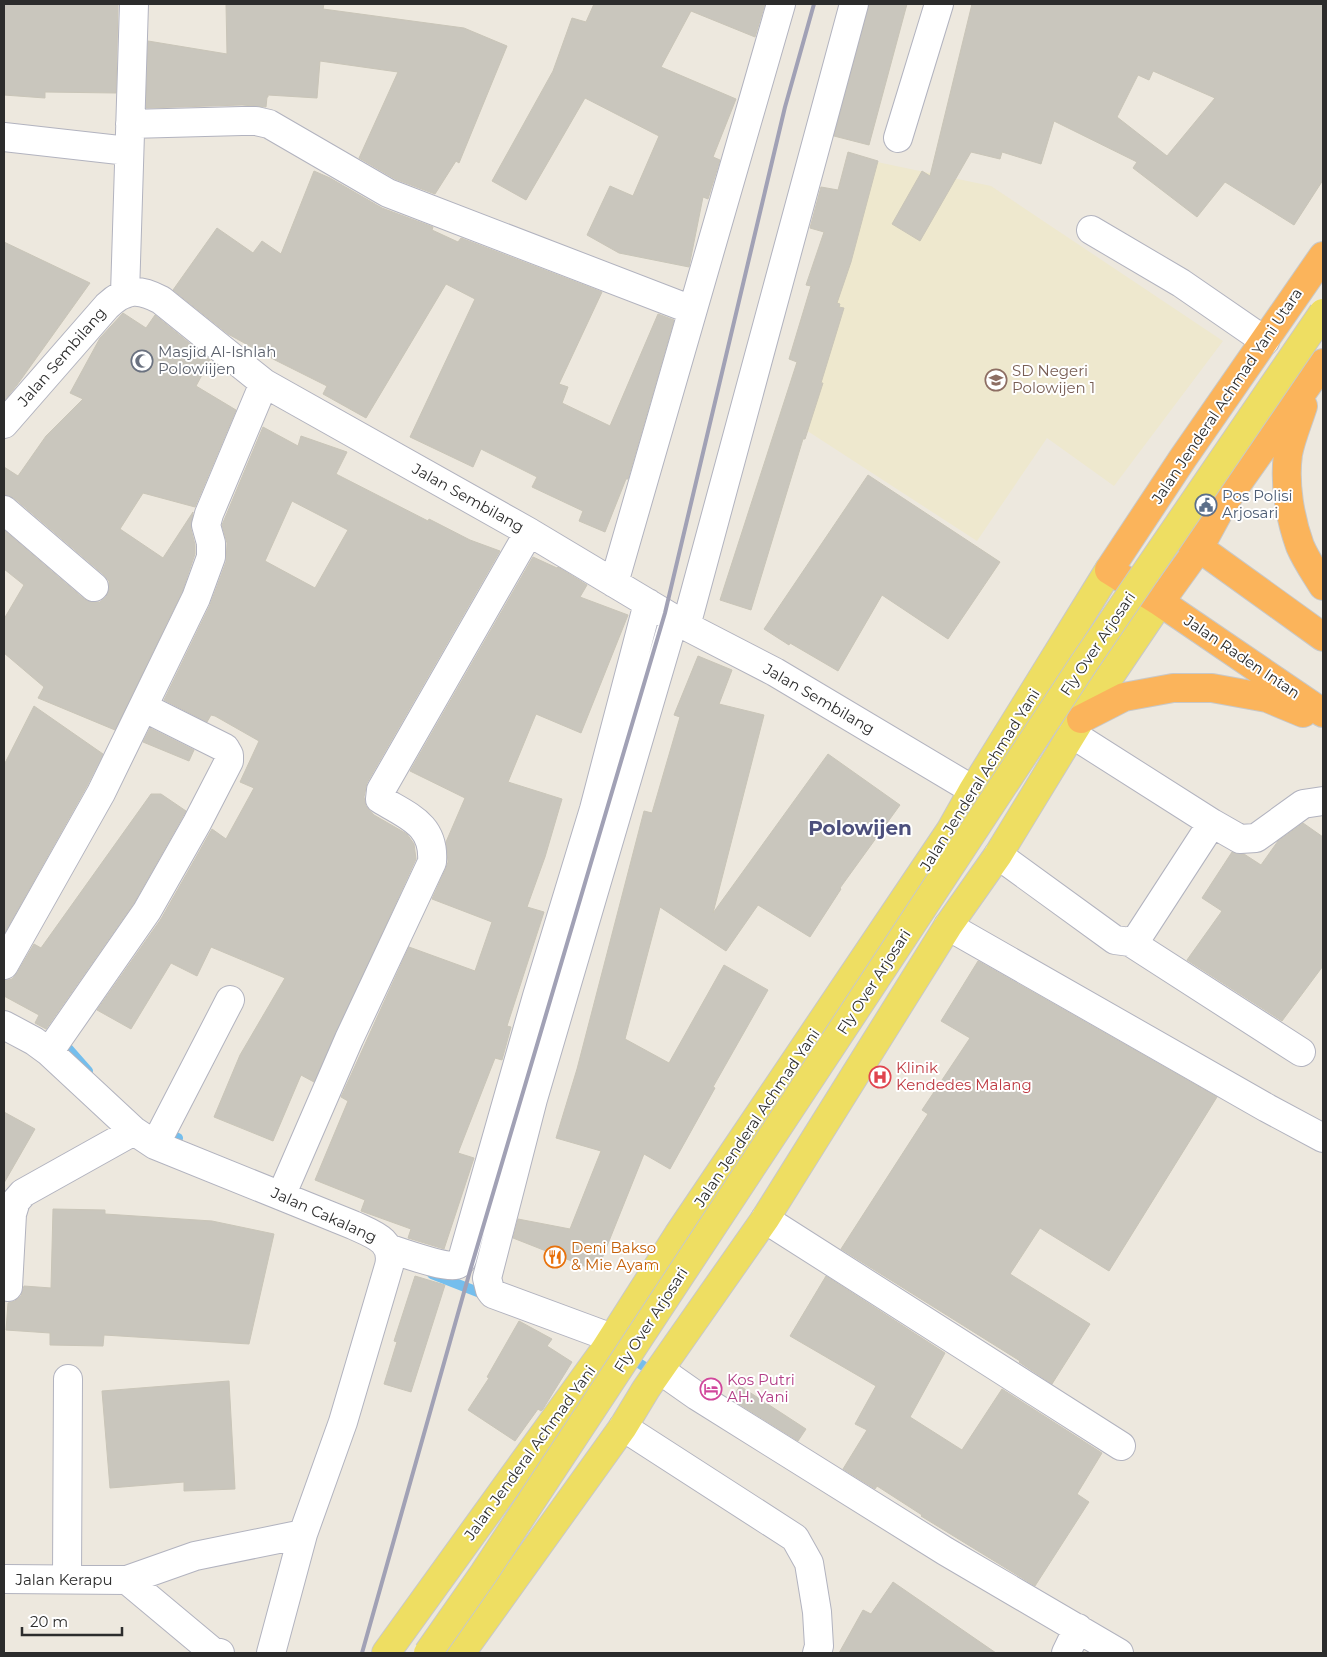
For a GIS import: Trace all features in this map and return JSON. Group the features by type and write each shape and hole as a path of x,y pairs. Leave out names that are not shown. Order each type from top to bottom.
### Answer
{"highway":[{"name":"Jalan Jenderal Achmad Yani Utara","path":"1109,570 1183,458 1323,256"},
{"path":"1160,602 1199,548 1223,504 1318,371"},
{"path":"1318,371 1292,438 1286,471 1291,509 1300,546 1323,586"},
{"path":"1149,512 1323,637"},
{"name":"Jalan Raden Intan","path":"1109,570 1160,602 1323,712"},
{"path":"1076,727 1124,697 1173,688 1212,688 1267,698 1323,722"}],"main road":[{"name":"Fly Over Arjosari","path":"428,1653 484,1573 1090,654 1323,312"},
{"name":"Jalan Jenderal Achmad Yani","path":"386,1653 610,1341 689,1219 950,831 1109,570"},
{"path":"461,1653 623,1427 654,1378 765,1219 948,926 998,855 1076,727 1160,602"},
{"path":"610,1341 654,1378"},
{"path":"571,1396 623,1427"}],"street":[{"path":"614,583 780,4"},
{"path":"610,1341 493,1294 487,1278 535,1090 680,623 854,4"},
{"path":"898,138 939,4"},
{"path":"124,294 134,7"},
{"path":"130,124 242,121 269,124 388,193 692,310"},
{"path":"4,137 128,151"},
{"path":"1091,230 1181,283 1265,341"},
{"name":"Jalan Sembilang","path":"4,424 107,306 124,294 142,291 161,300 264,383 528,532 680,623 775,672 974,790"},
{"path":"4,965 101,793 196,598 211,557 211,544 206,525 209,514 264,383"},
{"path":"4,510 94,587"},
{"path":"285,1188 349,1040 432,862 431,842 422,825 380,798 381,790 528,532"},
{"path":"390,1250 443,1265 457,1265 464,1256 537,996 594,809 648,603"},
{"path":"57,1041 146,911 197,823 229,761 229,755 225,748 143,707"},
{"path":"1076,727 1212,824 1240,839 1256,838 1303,804 1323,801"},
{"path":"1130,942 1138,937 1212,824"},
{"path":"998,855 1115,940 1130,942 1301,1052"},
{"path":"948,926 1323,1138"},
{"path":"8,1287 12,1214 16,1201 23,1194 154,1135 230,1000"},
{"name":"Jalan Cakalang","path":"4,1024 34,1041 57,1041 154,1135 285,1188 372,1234 382,1240 390,1250 392,1257 343,1422 303,1534 272,1653"},
{"path":"765,1219 1121,1446"},
{"path":"654,1378 697,1396 945,1551 1072,1639 1120,1653"},
{"path":"67,1579 68,1379"},
{"path":"623,1427 796,1538 809,1563 817,1612 818,1653"},
{"path":"127,1580 195,1556 303,1534"},
{"name":"Jalan Kerapu","path":"4,1579 127,1580 212,1651 220,1653"}],"shaded area":[{"name":"SD Negeri Polowijen 1","path":"858,158 991,186 1223,341 1114,486 1047,438 977,541 789,419"}],"building":[{"path":"4,4 118,4 116,93 45,92 45,98 4,95"},
{"path":"226,4 324,4 323,9 464,28 507,46 459,163 456,161 435,194 395,179 359,158 398,72 320,61 317,98 268,95 266,107 242,105 146,108 148,41 227,54"},
{"path":"594,4 765,4 755,37 691,11 661,67 736,99 713,157 720,160 708,199 703,197 689,267 619,253 587,235 610,186 633,196 659,136 585,98 526,200 492,181 553,71 572,18 586,22"},
{"path":"869,4 907,4 869,145 834,136"},
{"path":"972,4 1323,4 1323,180 1294,225 1225,182 1197,217 1133,168 1137,162 1054,121 1041,164 1002,152 1000,159 971,152 920,241 892,224 922,171 930,176","holes":["1153,71 1215,98 1167,156 1117,117 1138,75 1149,80"]},
{"path":"848,152 878,161 851,262 837,303 840,304 839,307 844,308 821,383 823,383 805,439 803,439 751,610 720,600 797,362 789,359 811,286 806,285 824,232 810,228 821,187 838,190"},
{"path":"314,171 382,208 433,227 432,230 458,242 461,238 602,292 559,384 568,387 562,403 610,426 658,314 674,320 628,479 626,479 605,532 579,521 583,511 532,487 537,477 481,449 473,467 410,437 475,299 446,284 366,418 323,394 327,386 228,334 173,290 217,228 253,253 262,241 281,254"},
{"path":"4,242 90,283 4,401"},
{"path":"123,313 146,328 155,315 210,360 196,386 236,410 195,507 143,493 120,529 163,558 193,512 191,529 195,554 182,592 115,730 38,698 44,687 4,653 4,619 24,585 4,569 4,530 84,599 100,602 106,597 109,581 14,498 4,495 4,467 18,476 46,436 83,399 70,393 100,338"},
{"path":"263,427 298,446 301,436 347,452 336,474 428,521 429,519 470,540 500,551 367,783 364,797 366,806 374,815 407,834 414,844 416,859 314,1082 301,1075 273,1141 214,1117 240,1055 285,978 211,947 197,976 171,963 131,1029 97,1010 161,919 212,829 226,839 254,788 240,782 259,741 215,716 211,715 207,722 164,700 210,605 226,562 227,543 222,525","holes":["292,501 348,530 315,588 265,561"]},
{"path":"868,475 1000,562 948,639 882,595 838,671 790,643 789,645 764,629"},
{"path":"533,557 558,567 587,585 580,597 628,615 581,733 536,714 508,782 562,799 545,857 527,907 544,912 507,1026 511,1027 502,1060 495,1058 458,1153 474,1158 444,1249 408,1238 411,1229 361,1211 365,1200 315,1180 348,1101 341,1097 409,947 475,971 492,922 432,899 448,862 446,842 465,798 410,771"},
{"path":"698,656 732,670 719,704 764,715 713,913 828,754 900,805 840,888 810,937 758,905 726,951 660,907 625,1039 669,1063 724,965 768,990 713,1087 715,1088 670,1169 644,1154 597,1271 513,1238 518,1219 570,1229 601,1151 556,1138 577,1069 644,811 652,813 680,717 674,715"},
{"path":"34,706 103,754 4,934 4,765"},
{"path":"150,728 194,750 189,761 143,742"},
{"path":"151,794 161,794 186,811 134,903 46,1029 35,1023 39,1015 4,996 4,981 12,979 17,973 34,944 41,948"},
{"path":"1303,823 1323,837 1323,966 1282,1021 1187,960 1222,911 1202,898 1232,852 1244,854 1261,865 1278,841"},
{"path":"978,961 1217,1097 1109,1271 1040,1228 1010,1274 1090,1324 1052,1384 1020,1361 841,1249 928,1114 922,1110 970,1038 941,1021"},
{"path":"4,1112 35,1129 4,1183"},
{"path":"53,1209 105,1210 105,1214 212,1221 274,1234 249,1344 104,1335 103,1346 50,1345 50,1333 6,1330 8,1303 15,1301 21,1296 24,1286 51,1288"},
{"path":"415,1276 445,1285 411,1392 384,1384 397,1342 394,1341"},
{"path":"826,1276 945,1353 910,1417 962,1450 1002,1389 1102,1453 1077,1494 1089,1502 1035,1586 921,1516 877,1486 875,1489 843,1469 867,1430 855,1424 876,1386 790,1336"},
{"path":"519,1321 552,1339 547,1346 572,1362 543,1409 541,1411 538,1409 515,1441 468,1410 489,1378 487,1377"},
{"path":"229,1381 235,1489 184,1491 184,1482 110,1488 102,1391"},
{"path":"740,1386 806,1429 798,1441 731,1399"},
{"path":"893,1582 996,1653 839,1653 863,1610 871,1614"}],"waterway":[{"path":"57,1041 66,1046 88,1071"},
{"path":"162,1131 178,1138"},
{"path":"432,1274 488,1296"},
{"path":"627,1356 655,1373"}],"railway":[{"path":"362,1653 470,1271 665,613 785,107 814,4"}],"place":[{"name":"Masjid Al-Ishlah Polowiijen","path":"142,361"},
{"name":"SD Negeri Polowijen 1","path":"996,380"},
{"name":"Pos Polisi Arjosari","path":"1206,505"},
{"name":"Klinik Kendedes Malang","path":"880,1077"},
{"name":"Deni Bakso & Mie Ayam","path":"555,1257"},
{"name":"Kos Putri AH. Yani","path":"711,1389"}],"district":[{"name":"Polowijen","path":"860,828"}]}
